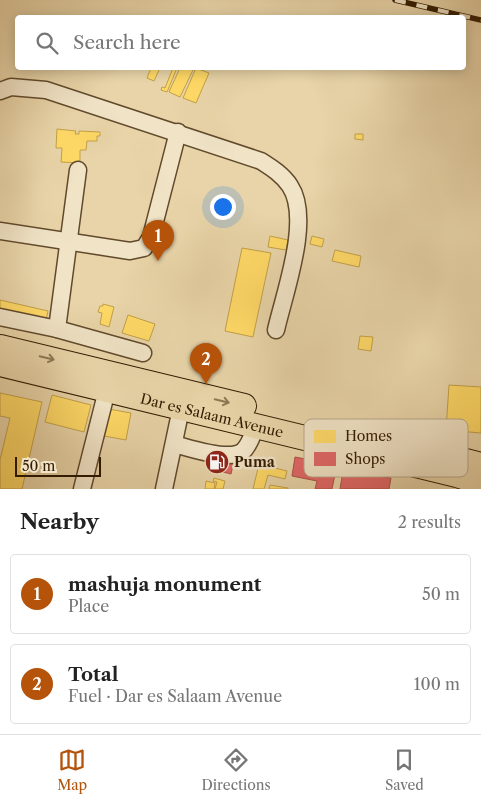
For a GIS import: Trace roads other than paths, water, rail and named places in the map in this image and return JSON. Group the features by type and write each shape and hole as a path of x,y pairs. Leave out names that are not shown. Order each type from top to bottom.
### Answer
{"highway":[{"name":"Dar es Salaam Avenue","path":"0,347 183,400 256,426 304,440"},
{"name":"Dar es Salaam Avenue","path":"0,364 107,390 183,400 304,426"},
{"name":"Dar es Salaam Avenue","path":"468,462 481,465"},
{"name":"Dar es Salaam Avenue","path":"436,477 454,482 481,483"}],"street":[{"path":"0,91 11,87 46,90 178,132 261,161 279,173 291,187 296,200 298,231 276,330"},
{"path":"0,230 130,251 144,248 151,237 178,132"},
{"path":"57,329 78,170"},
{"path":"0,317 57,329 143,353"},
{"path":"82,489 107,390"},
{"path":"164,489 183,400"},
{"path":"174,444 226,456 237,454 244,450 256,426"}],"railway":[{"path":"395,0 460,15"},
{"path":"466,17 481,20"}],"place":[{"name":"mashuja monument","path":"158,261"},
{"name":"Total","path":"206,384"},
{"name":"Puma","path":"217,462"}]}
